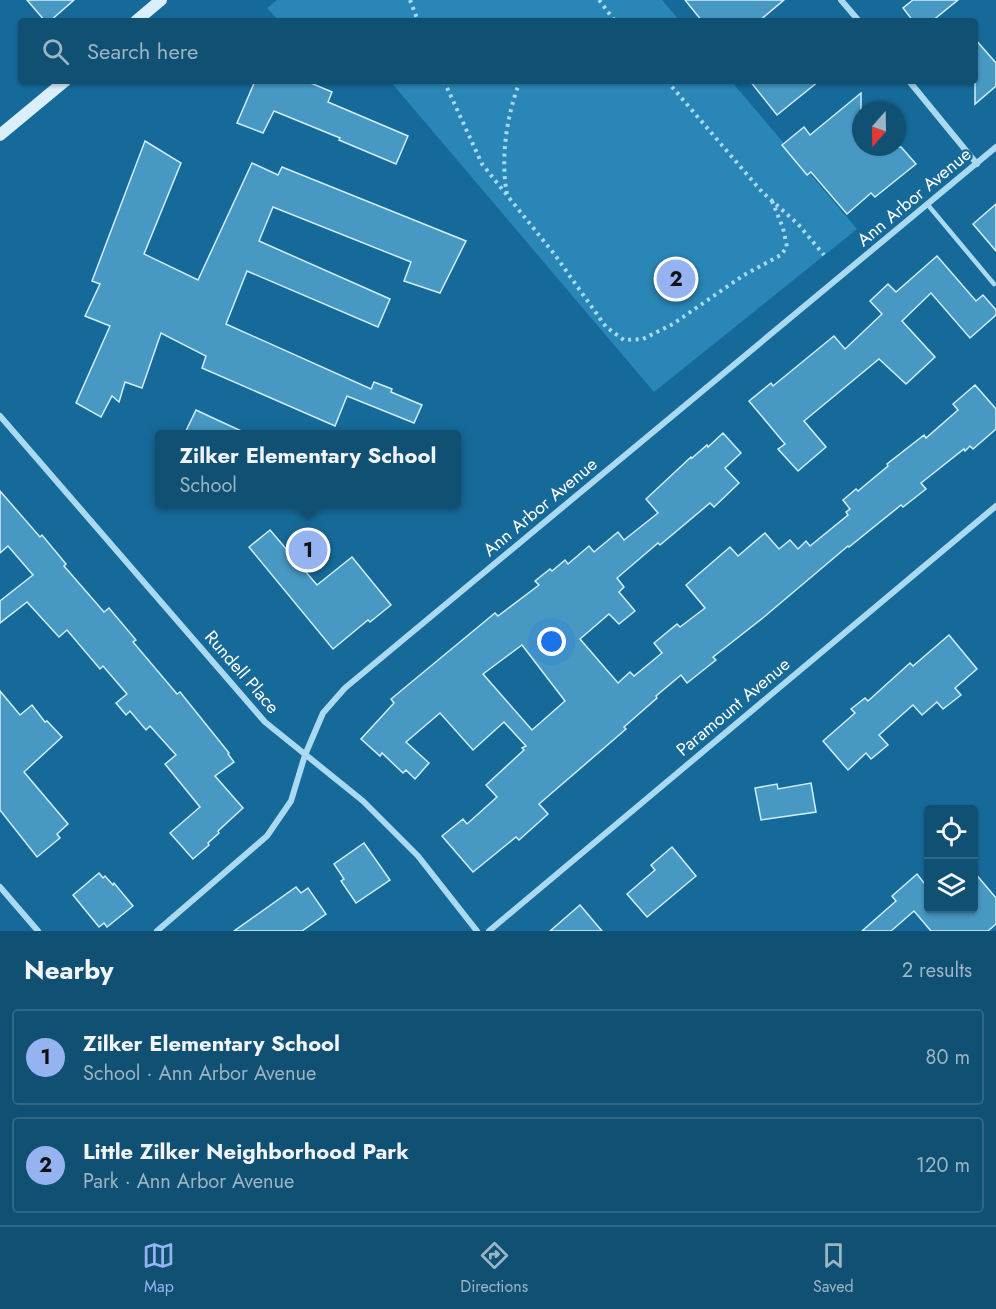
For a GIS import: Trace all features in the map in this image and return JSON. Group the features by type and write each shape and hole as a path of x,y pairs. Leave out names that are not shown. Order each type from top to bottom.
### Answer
{"street":[{"path":"140,18 161,0"},
{"path":"841,0 856,18"},
{"path":"0,135 61,84"},
{"path":"911,84 977,164"},
{"name":"Ann Arbor Avenue","path":"157,931 267,836 291,801 305,754 323,713 345,688 996,147"},
{"name":"Rundell Place","path":"0,416 265,722 363,801 418,856 477,931"},
{"name":"Paramount Avenue","path":"489,931 996,506"},
{"path":"0,887 38,931"}],"lane":[{"path":"928,205 994,284"}],"path":[{"path":"410,0 417,18"},
{"path":"599,0 613,18"},
{"path":"445,84 482,164 555,255 606,327 624,340 643,339 674,324 744,275 781,255 788,247 772,201"},
{"path":"508,198 504,177 506,144 514,97 519,84"},
{"path":"670,84 772,201 798,224 824,255"}],"shaded area":[{"path":"277,0 662,0 677,18 276,18 267,8"},
{"path":"393,84 734,84 857,229 654,392"}],"building":[{"path":"27,0 74,0 53,18 42,18"},
{"path":"685,0 784,0 763,18 700,18"},
{"path":"913,0 958,0 936,18 911,18 903,8"},
{"path":"978,42 996,63 996,86 975,104 975,84 978,84"},
{"path":"254,84 313,84 332,92 328,102 408,136 396,164 274,111 263,133 237,123"},
{"path":"752,84 815,84 777,115"},
{"path":"861,93 861,102 852,102 852,156 906,156 906,153 916,164 875,197 871,193 847,214 811,172 807,175 782,145 804,127 810,135"},
{"path":"145,141 181,163 144,254 198,280 252,163 278,175 282,167 466,241 440,293 404,281 411,262 273,207 259,241 390,299 378,327 247,271 226,324 371,389 374,382 392,389 391,392 422,405 414,423 347,396 335,426 202,368 206,356 161,333 142,388 125,382 119,402 112,396 101,417 76,403 110,326 85,316 100,284 92,281"},
{"path":"996,204 996,251 973,224"},
{"path":"937,256 976,301 983,295 996,310 996,315 970,338 931,293 902,321 935,357 906,384 879,359 804,421 826,447 798,471 778,449 785,444 749,401 771,383 773,386 834,336 845,349 882,314 870,301 888,284 896,292"},
{"path":"975,385 996,409 996,429 973,449 970,446 965,451 964,449 921,483 926,489 903,507 901,505 848,546 713,657 716,660 687,683 681,675 656,696 657,698 624,727 626,729 539,804 548,814 519,840 516,837 473,872 442,836 463,819 467,824 497,797 486,785 526,746 504,722 473,750 440,713 406,742 429,763 415,779 406,770 403,773 382,753 380,756 361,739 394,703 391,699 495,613 498,616 539,585 535,581 550,569 552,571 565,560 568,564 589,546 594,552 618,532 624,540 658,513 646,499 691,457 707,445 708,447 723,433 741,453 725,468 739,483 714,507 710,503 617,578 624,587 619,592 635,611 619,624 609,614 580,639 618,683 630,672 634,676 662,653 654,643 677,624 680,627 705,608 686,585 730,547 738,556 765,533 779,549 790,540 798,549 806,541 810,546 848,515 846,512 850,509 843,500 856,489 858,491 888,466 887,464 924,435 926,438 958,410 953,404","holes":["522,645 565,701 532,730 483,674"]},
{"path":"196,410 239,430 186,430"},
{"path":"0,491 40,537 42,535 66,564 64,566 104,612 109,608 136,640 133,642 177,694 180,692 234,762 215,776 243,808 193,859 170,833 200,807 165,764 176,755 150,726 146,730 130,711 126,715 116,703 127,694 103,666 100,669 67,630 59,637 27,602 0,623 0,601 33,575 8,546 0,553"},
{"path":"270,530 317,585 352,557 391,605 370,622 368,620 333,649 249,547"},
{"path":"949,635 977,669 955,688 961,695 943,709 937,702 922,715 913,705 879,735 888,745 871,759 866,753 848,770 823,741 855,713 851,709 865,698 868,701 910,663 913,666"},
{"path":"0,691 20,715 32,705 45,722 47,721 62,737 24,772 68,824 57,834 60,838 37,857 0,810"},
{"path":"811,783 816,812 761,820 755,788 777,784 778,789"},
{"path":"364,843 390,880 356,903 341,881 344,879 334,864"},
{"path":"672,847 696,876 647,917 627,894 655,870 651,865"},
{"path":"99,873 113,885 114,883 133,906 107,927 104,923 99,927 73,895"},
{"path":"917,874 924,883 924,913 978,913 978,877 996,898 996,924 988,931 931,931 914,911 891,931 862,931 896,901 892,896"},
{"path":"296,887 301,893 308,888 326,914 302,931 234,931"},
{"path":"580,905 602,931 550,931"}],"place":[{"name":"Little Zilker Neighborhood Park","path":"676,279"},
{"name":"Zilker Elementary School","path":"308,550"}]}
